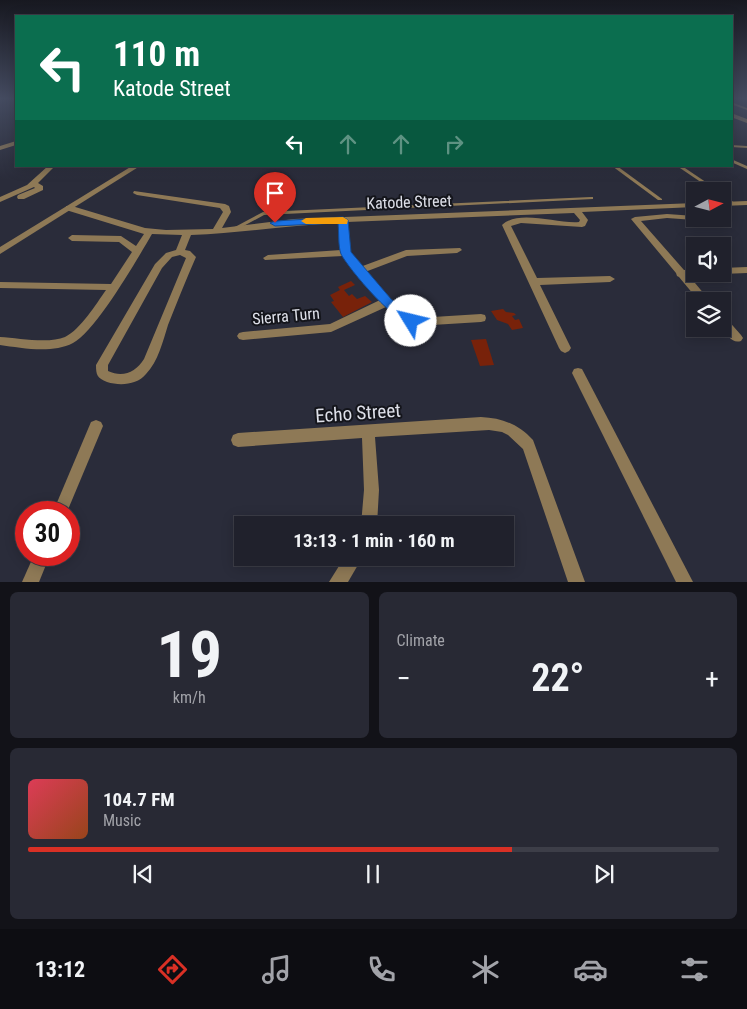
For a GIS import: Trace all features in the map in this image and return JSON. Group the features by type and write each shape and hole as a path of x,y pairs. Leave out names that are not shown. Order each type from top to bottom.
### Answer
{"street":[{"path":"0,148 15,143"},
{"path":"0,200 34,184 51,167"},
{"path":"0,251 135,167"},
{"path":"0,206 38,190 40,187 34,184"},
{"path":"137,193 226,208 226,217 216,230"},
{"path":"733,204 747,203"},
{"name":"Katode Street","path":"69,208 150,232 188,232 236,229 284,222 686,205"},
{"path":"565,348 506,224 541,220 568,225 582,224 584,220 573,210"},
{"path":"686,217 667,216 635,219 697,292"},
{"path":"343,220 346,253 358,271 386,302 404,317 416,322 481,318"},
{"path":"0,342 56,342 69,340 82,330 150,232"},
{"path":"180,252 188,232"},
{"path":"72,238 121,239 136,252"},
{"path":"358,271 406,252 457,250"},
{"path":"180,252 187,253 191,257 152,353 143,369 132,377 121,379 106,377 102,374 102,365 158,266 169,255 180,252"},
{"path":"268,258 346,253"},
{"path":"731,271 747,270"},
{"path":"680,274 686,274"},
{"path":"533,282 610,279"},
{"path":"0,285 111,287"},
{"name":"Sierra Turn","path":"243,336 331,328 386,302"},
{"path":"731,331 737,338"},
{"path":"578,373 685,582"},
{"name":"Echo Street","path":"238,440 480,423 508,426 518,433 528,445 577,582"},
{"path":"65,501 96,426"},
{"path":"368,432 371,479 371,516"},
{"path":"30,582 37,566"},
{"path":"337,582 348,566"}],"lane":[{"path":"733,146 747,147"},
{"path":"733,161 747,168"},
{"path":"615,167 660,199"},
{"path":"681,167 703,182"},
{"path":"236,229 263,214 591,198"},
{"path":"563,200 573,210"}],"building":[{"path":"351,281 355,285 344,290 349,296 352,294 357,299 365,296 372,302 343,317 331,302 334,301 330,295 340,290 338,287"},
{"path":"503,309 506,312 514,313 516,315 512,316 515,320 519,319 523,328 512,330 508,324 497,320 491,311"},
{"path":"486,339 494,365 480,366 471,340"}],"slow traffic":[{"path":"306,221 343,220 343,222"}],"route":[{"path":"275,223 343,220 346,253 358,271 386,302 399,314 411,321"}]}
